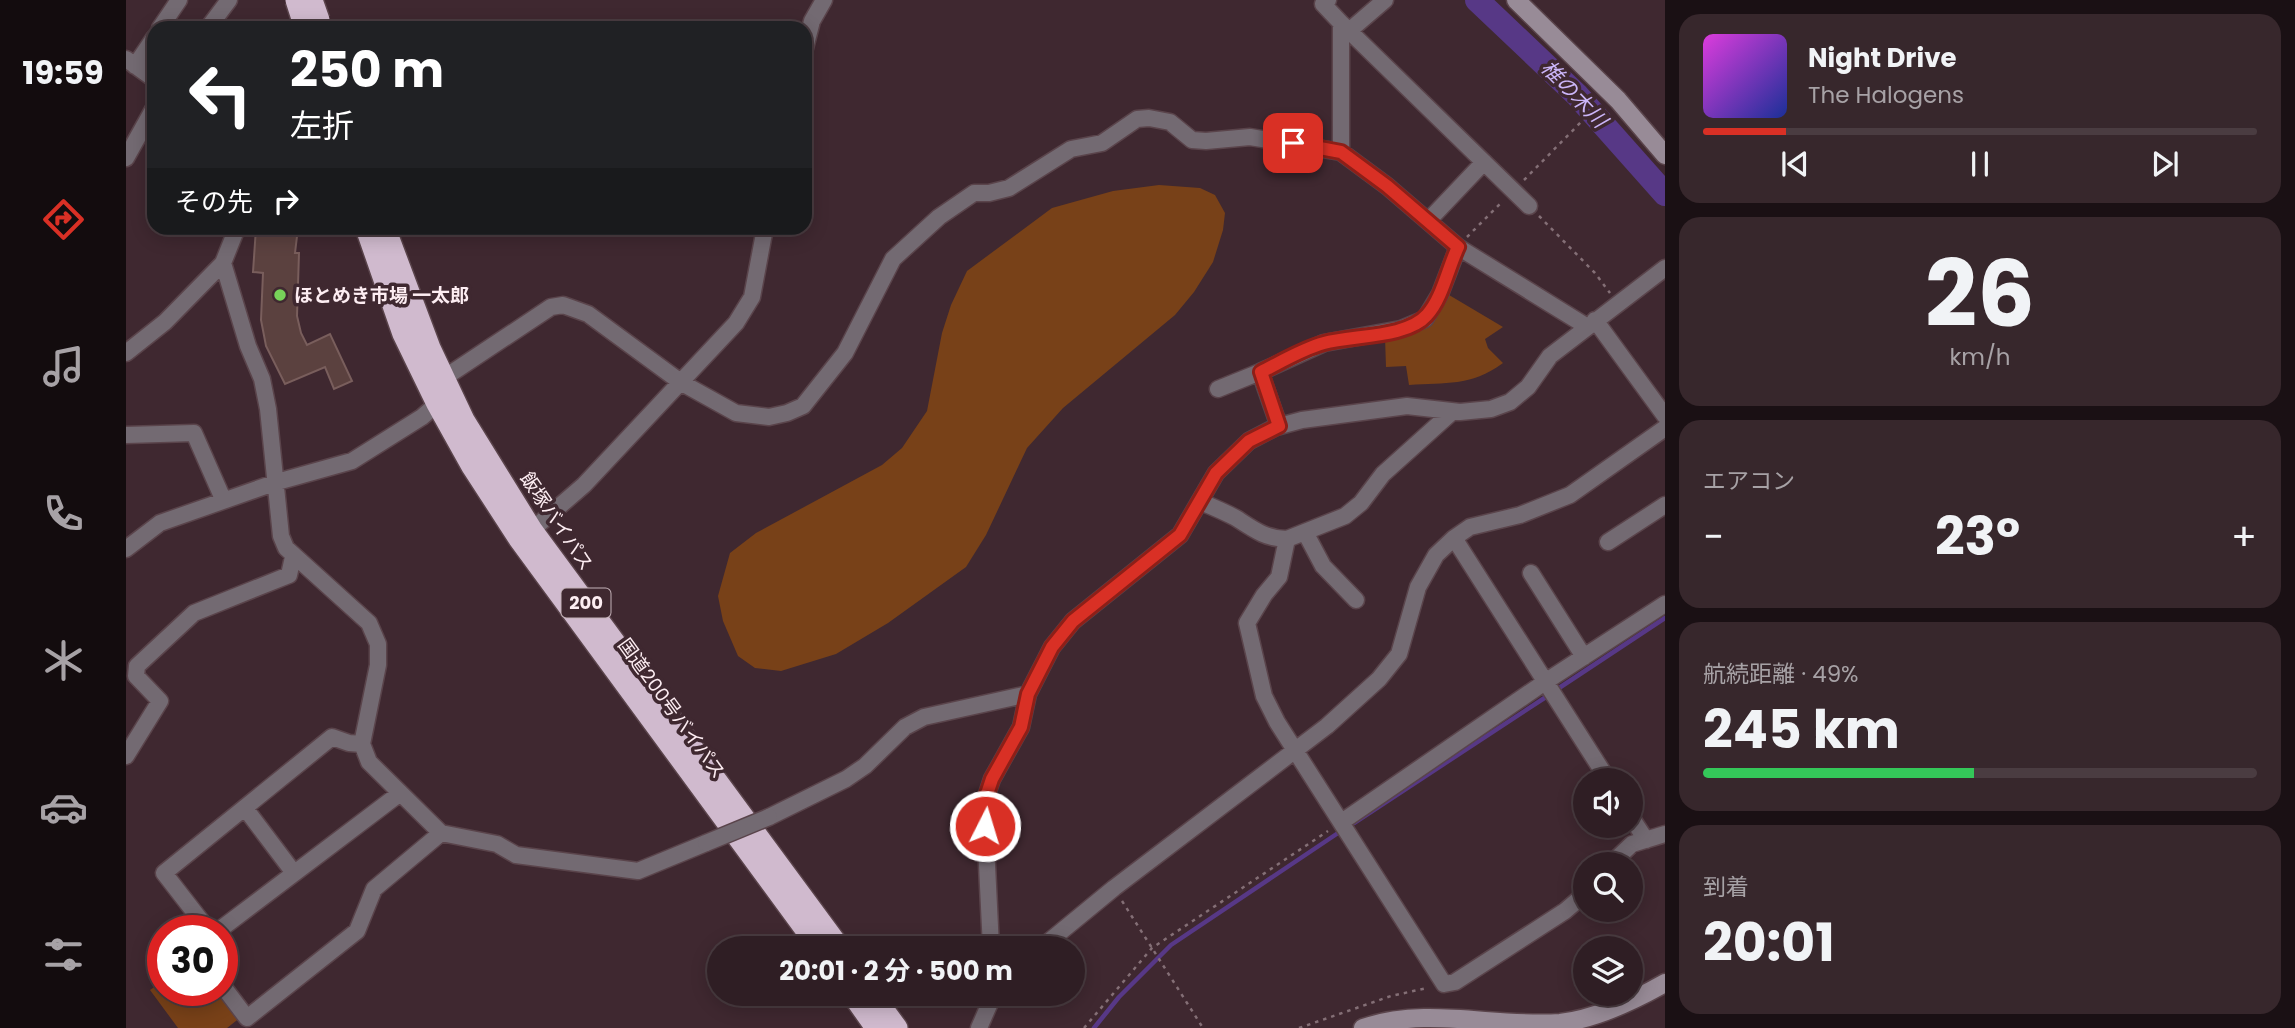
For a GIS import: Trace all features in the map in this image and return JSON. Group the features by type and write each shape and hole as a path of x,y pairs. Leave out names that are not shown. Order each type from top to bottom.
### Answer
{"highway":[{"path":"296,0 315,15"},
{"name":"国道200号バイパス","path":"368,235 403,334 471,465 519,539 810,936"},
{"name":"飯塚バイパス","path":"388,235 430,348 464,420 532,530 830,936"},
{"path":"860,1006 876,1028"},
{"path":"881,1006 897,1028"}],"main road":[{"path":"1516,0 1599,81 1665,155"},
{"path":"1363,1028 1423,1017 1531,1024 1586,1023 1665,983"}],"street":[{"path":"213,21 229,0"},
{"path":"812,22 824,0"},
{"path":"1328,0 1323,4 1345,27 1529,206"},
{"path":"1345,27 1385,0"},
{"path":"164,21 177,1"},
{"path":"1341,152 1345,27"},
{"path":"147,45 131,62 147,74"},
{"path":"126,549 160,523 223,499 352,461 410,427 437,404 444,378 551,307 563,304 588,314 682,383 736,413 769,417 803,406 845,353 893,259 939,217 974,193 989,193 1009,188 1071,149 1110,139 1137,119 1170,122 1192,139 1206,141 1250,136 1341,152 1387,186 1458,247 1590,323 1665,416"},
{"path":"126,158 147,120"},
{"path":"1428,221 1484,162"},
{"path":"126,353 165,322 223,263 234,235"},
{"path":"532,530 584,485 736,323 752,297 764,235"},
{"path":"1218,389 1324,343 1401,329 1425,319 1440,294 1458,247"},
{"path":"223,263 248,346 262,379 277,482 281,536 293,557 369,623 378,644 378,665 362,744 369,762 441,833 497,844 516,855 638,871 812,798 855,773 905,727 924,717 1028,694"},
{"path":"990,936 984,803 992,779 1021,727 1028,694 1052,647 1073,621 1180,535 1216,473 1249,441 1279,426 1302,420 1406,406 1452,412 1491,409 1510,402 1528,387 1550,356 1665,268"},
{"path":"1261,372 1279,426"},
{"path":"1201,502 1235,518 1255,532 1276,539 1305,532 1345,516 1362,503 1383,474 1452,412"},
{"path":"1056,936 1345,711 1379,679 1399,654 1419,587 1436,555 1454,538 1470,527 1520,516 1570,495 1665,428"},
{"path":"126,435 194,433 223,499"},
{"path":"1608,542 1665,505"},
{"path":"1305,532 1323,566 1356,600"},
{"path":"1287,538 1279,577 1264,594 1247,623 1264,696 1444,984 1455,982 1573,904"},
{"path":"1454,538 1600,768"},
{"path":"126,756 160,701 136,676 136,666 194,613 289,575 293,557"},
{"path":"1531,573 1584,657"},
{"path":"1343,821 1545,682 1665,604"},
{"path":"197,915 164,873 332,737 362,744"},
{"path":"238,916 399,794"},
{"path":"245,808 294,873"},
{"path":"238,1005 247,1017 357,930 374,889 441,833"},
{"path":"1624,852 1632,844 1665,834"},
{"path":"1643,835 1646,840"},
{"path":"979,1028 990,1006"}],"path":[{"path":"1529,206 1595,273 1618,303"},
{"path":"1084,1028 1152,948 1343,821"},
{"path":"1114,888 1203,1028"},
{"path":"1299,1028 1391,996 1444,984"}],"shaded area":[{"path":"1159,185 1200,188 1215,195 1225,213 1223,230 1213,262 1175,315 1063,408 1027,448 986,535 966,567 888,623 836,654 781,671 755,668 738,656 723,621 718,596 730,553 756,533 882,465 902,448 927,411 942,333 951,305 967,271 1052,208 1113,191"},
{"path":"1444,292 1503,327 1485,339 1488,348 1503,363 1469,380 1409,385 1406,366 1386,367 1385,337 1408,331"},
{"path":"162,1006 233,1006 241,1017 227,1028 178,1028"}],"building":[{"name":"ほとめき市場 一太郎","path":"256,235 297,235 295,253 299,253 297,316 301,333 307,345 330,334 352,381 334,389 325,367 285,384 266,346 261,320 263,273 253,272"}],"waterway":[{"name":"椎の木川","path":"1477,0 1577,95 1665,194"},
{"path":"1556,690 1665,618"},
{"path":"1354,823 1549,695"},
{"path":"1094,1028 1119,997 1171,945 1341,831"}],"place":[{"name":"ほとめき市場 一太郎","path":"280,295"}],"route":[{"path":"985,826 984,803 992,779 1012,747 1021,727 1028,694 1052,647 1073,621 1180,535 1216,473 1249,441 1279,426 1261,372 1324,343 1401,329 1418,323 1433,309 1440,294 1446,271 1458,247 1387,186 1341,152 1293,143"}]}
